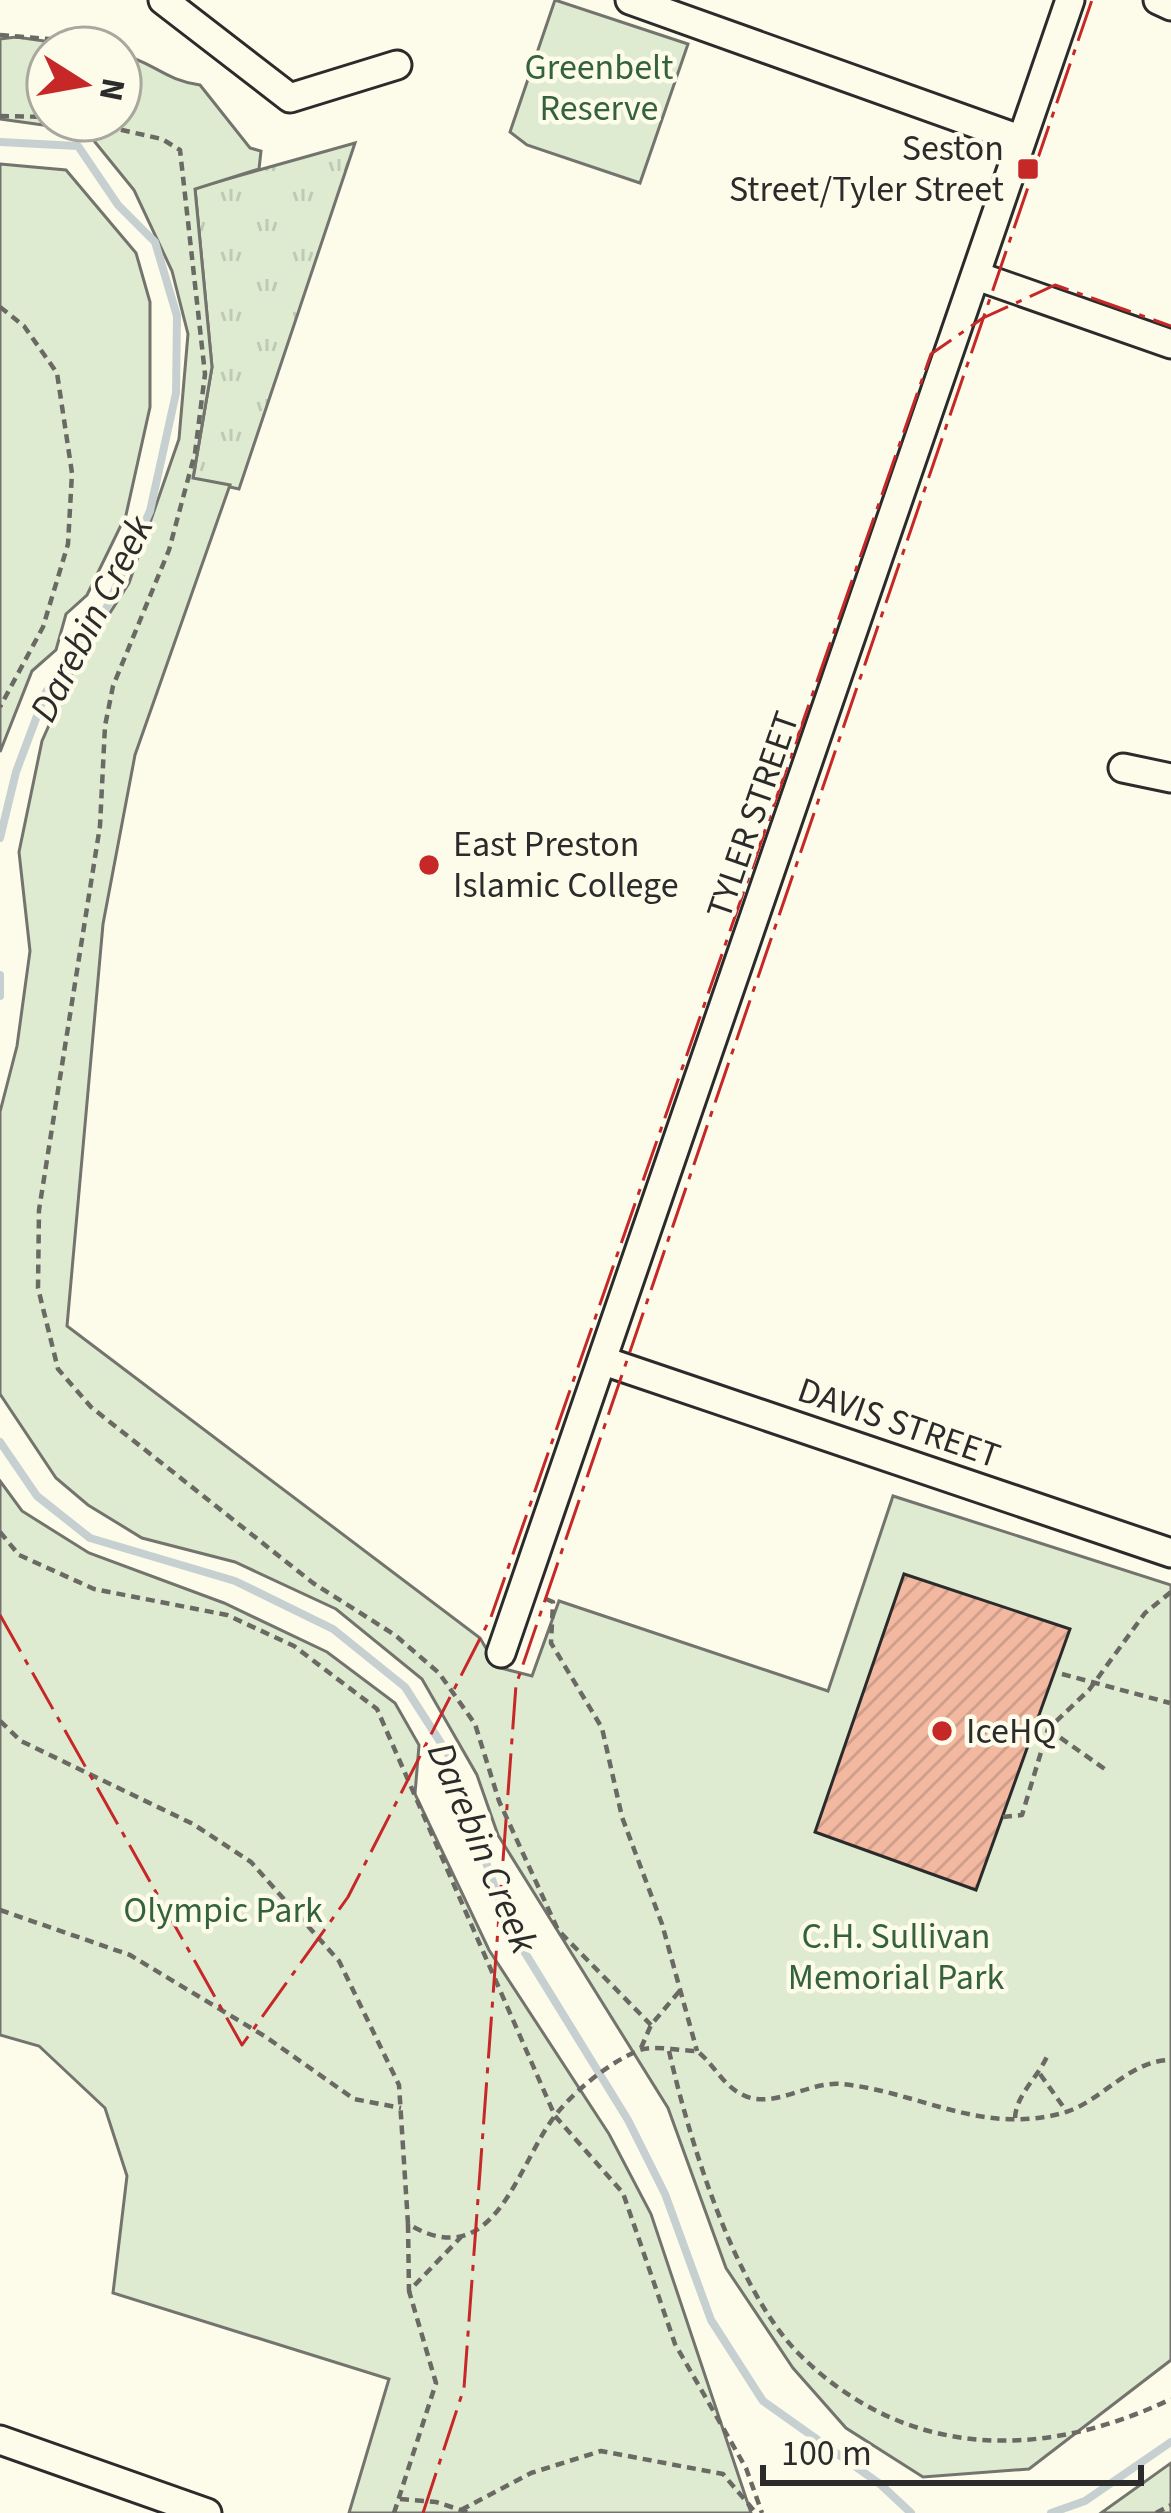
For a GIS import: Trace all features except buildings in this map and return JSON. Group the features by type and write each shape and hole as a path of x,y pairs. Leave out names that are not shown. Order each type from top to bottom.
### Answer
{"street":[{"path":"163,0 290,98 397,65"},
{"path":"630,0 681,8 1019,140"},
{"name":"TYLER STREET","path":"501,1653 1070,0"},
{"path":"1158,0 1171,6"},
{"path":"976,275 1171,344"},
{"path":"1123,768 1171,778"},
{"name":"DAVIS STREET","path":"604,1361 1171,1553"},
{"path":"0,2440 207,2513"}],"path":[{"path":"144,135 180,150 205,374 195,453 170,550 113,686 105,727 100,826 39,1210 38,1288 58,1369 92,1406 313,1582 395,1635 439,1673 475,1724 499,1801 558,1930 616,1995 651,2025"},
{"path":"0,307 24,326 57,373 72,473 68,544 43,627 0,706"},
{"path":"0,1532 19,1556 94,1589 244,1622 295,1646 377,1709 555,2116 623,2193 675,2344 746,2468 759,2513"},
{"path":"525,1589 553,1602 551,1643 602,1728 622,1817 682,1988 697,2051 745,2096 769,2099 838,2084 953,2115 1015,2118 1067,2112 1154,2060 1171,2060"},
{"path":"1003,1817 1022,1815 1048,1729 1094,1683 1145,1613 1171,1592"},
{"path":"1062,1674 1170,1703"},
{"path":"0,1721 21,1741 194,1825 251,1862 339,1961 399,2085 410,2291 436,2383 394,2513"},
{"path":"1048,1729 1109,1772"},
{"path":"0,1910 130,1955 266,2037 354,2099 401,2108"},
{"path":"640,2050 651,2025 682,1988"},
{"path":"410,2291 461,2237 480,2227 515,2191 555,2116 582,2087 640,2050 697,2051"},
{"path":"670,2050 701,2173 749,2278 797,2352 870,2408 924,2434 997,2442 1060,2438 1120,2423 1171,2399"},
{"path":"1015,2118 1016,2103 1040,2074 1048,2054"},
{"path":"1040,2074 1067,2112"},
{"path":"408,2224 433,2236 461,2237"},
{"path":"461,2510 531,2473 601,2451 723,2474 759,2513"},
{"path":"400,2500 436,2501 470,2513"},
{"path":"1156,2513 1171,2505"}],"green space":[{"name":"Greenbelt Reserve","path":"555,0 688,44 640,183 527,145 510,132"},
{"name":"C.H. Sullivan Memorial Park","path":"24,38 24,122 0,119 0,39"},
{"name":"C.H. Sullivan Memorial Park","path":"144,63 200,85 250,148 261,151 259,169 195,189 212,367 193,478 230,485 135,755 103,924 67,1326 480,1638 497,1667 532,1676 559,1601 828,1691 893,1496 1171,1585 1171,2360 1029,2469 923,2477 846,2428 793,2368 726,2268 668,2108 498,1835 477,1775 422,1679 336,1609 235,1562 142,1538 88,1505 56,1478 0,1394 0,1112 17,1046 30,951 19,852 42,741 74,669 129,583 179,439 188,334 172,271 134,190 97,144 144,144"},
{"path":"355,143 239,489 193,479 212,367 195,188"},
{"path":"0,164 66,170 136,253 150,302 150,407 126,515 87,595 66,614 56,650 32,671 0,752"},
{"name":"Olympic Park","path":"0,1481 22,1511 89,1553 224,1603 327,1652 395,1703 419,1745 415,1794 489,1950 609,2134 651,2214 751,2513 349,2513 389,2379 113,2293 127,2176 105,2108 39,2046 0,2035"},
{"path":"1171,2463 1171,2513 1101,2513"}],"waterway":[{"name":"Darebin Creek","path":"0,142 78,146 118,205 155,242 177,316 176,393 150,511 106,609 88,620 72,659 46,692 16,772 0,838"},
{"name":"Darebin Creek","path":"0,975 0,996"},
{"name":"Darebin Creek","path":"0,1442 37,1496 90,1538 235,1581 333,1629 405,1687 448,1754 508,1925 628,2120 665,2194 711,2320 763,2401 880,2484 911,2513"},
{"name":"Darebin Creek","path":"1051,2513 1085,2501 1171,2442"}],"power":[{"path":"423,2513 464,2388 516,1685 1092,0"},
{"path":"0,1615 242,2045 348,1897 491,1617 931,354 983,318 1055,285 1171,326"}],"place":[{"name":"Seston Street/Tyler Street","path":"1028,169"},
{"name":"East Preston Islamic College","path":"429,865"},
{"name":"IceHQ","path":"942,1731"}]}
